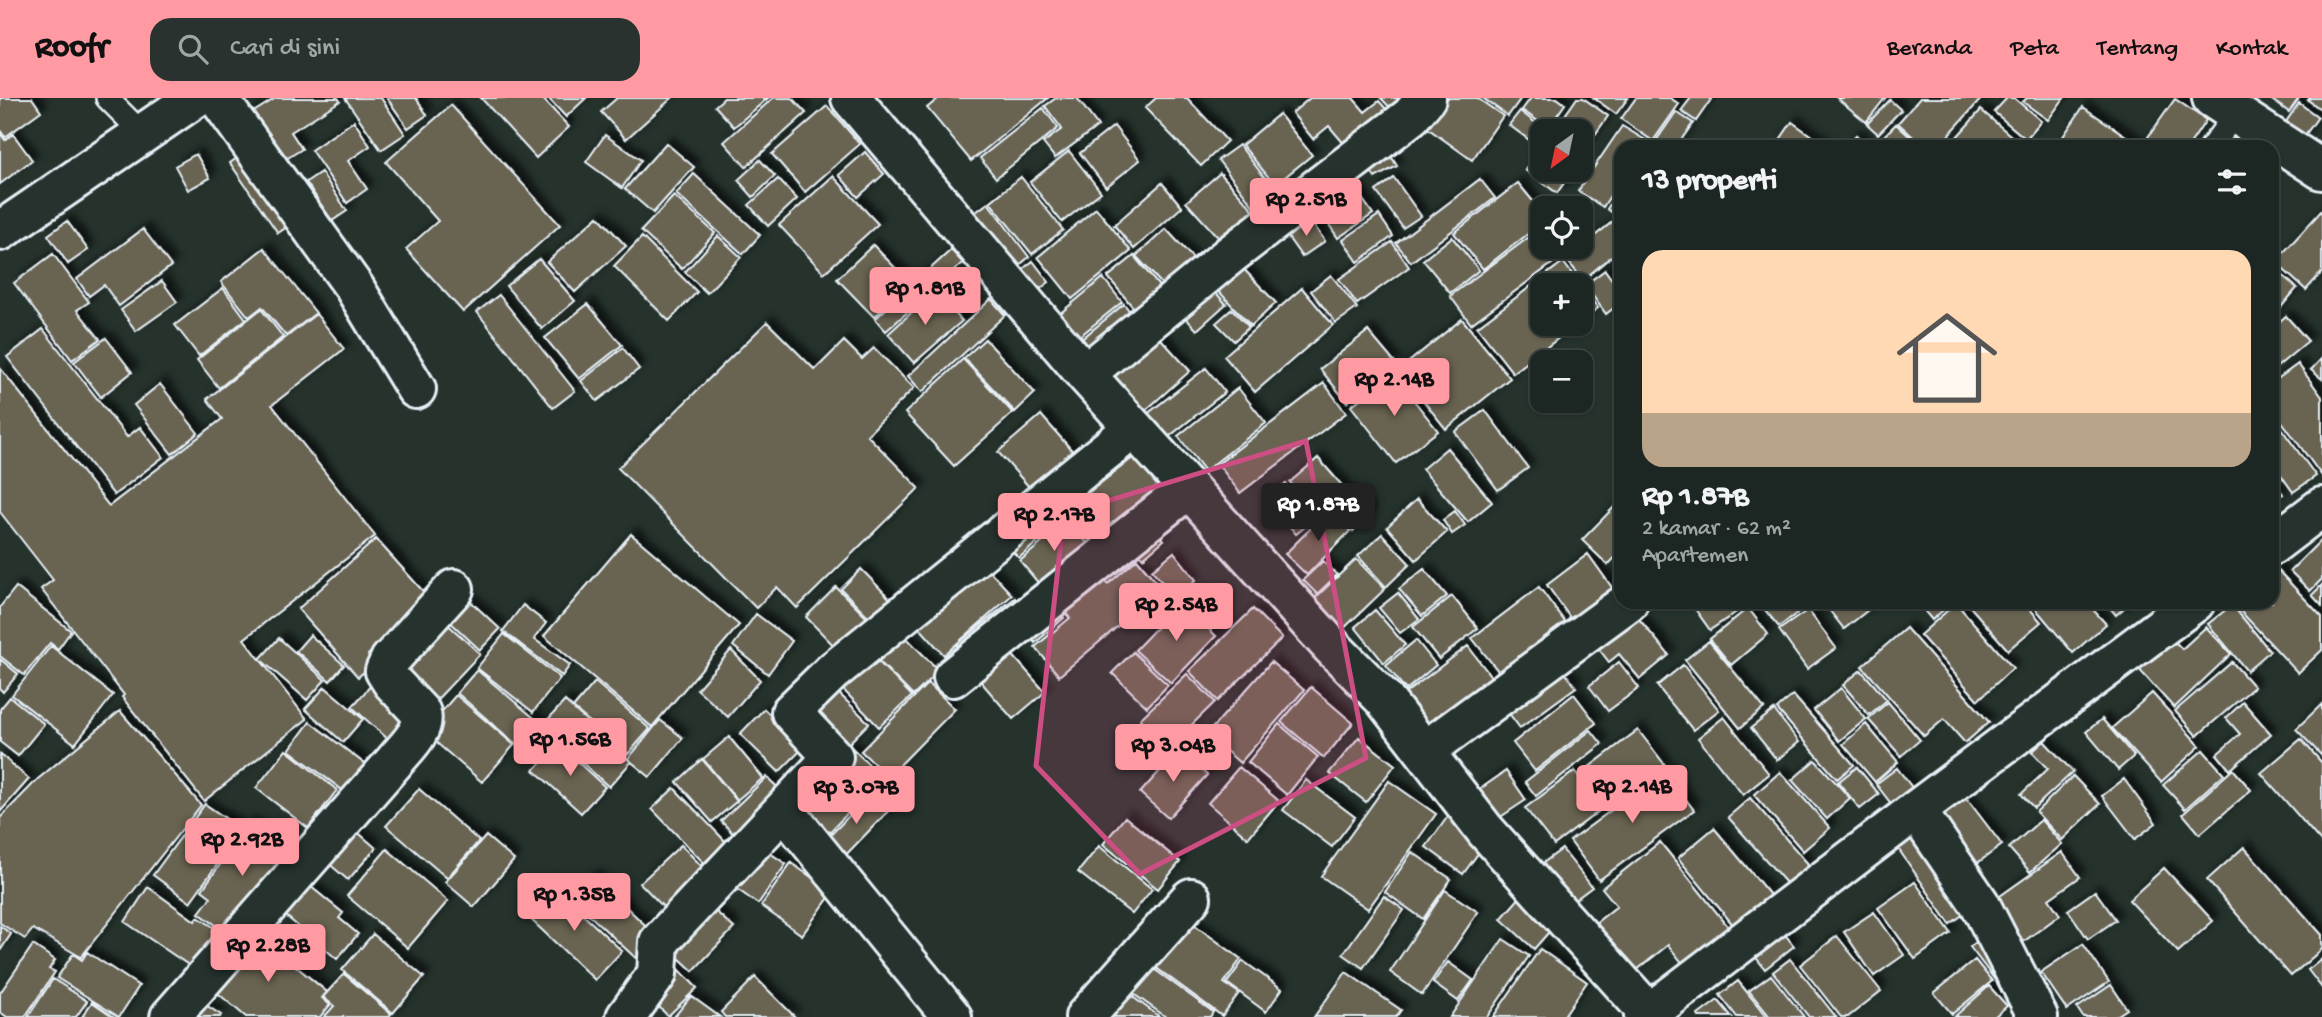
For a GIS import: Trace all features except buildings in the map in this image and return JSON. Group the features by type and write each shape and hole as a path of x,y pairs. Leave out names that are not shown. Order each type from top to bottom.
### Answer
{"street":[{"path":"0,231 195,98"},
{"path":"218,98 354,287 416,389"},
{"path":"851,98 1085,374 1331,646 1384,699 1426,750 1485,830 1646,1015 2186,609"},
{"path":"1085,374 1240,247 1410,116 1426,98"},
{"path":"2224,106 2276,140"},
{"path":"2279,142 2322,170"},
{"path":"626,1017 657,974 659,942 833,757 791,712 832,672 1134,428"},
{"path":"953,677 1188,489"},
{"path":"2279,540 2322,507"},
{"path":"170,1017 394,762 419,729 421,713 385,671 390,660 454,589"},
{"path":"1426,750 1618,609"},
{"path":"784,810 952,1017"},
{"path":"1916,810 1980,904 2038,1017"},
{"path":"1085,1017 1191,898"}],"lane":[{"path":"107,98 143,134"},
{"path":"2213,140 2224,106"}],"highlighted area":[{"path":"1306,441 1366,758 1140,874 1036,766 1064,514"}]}
